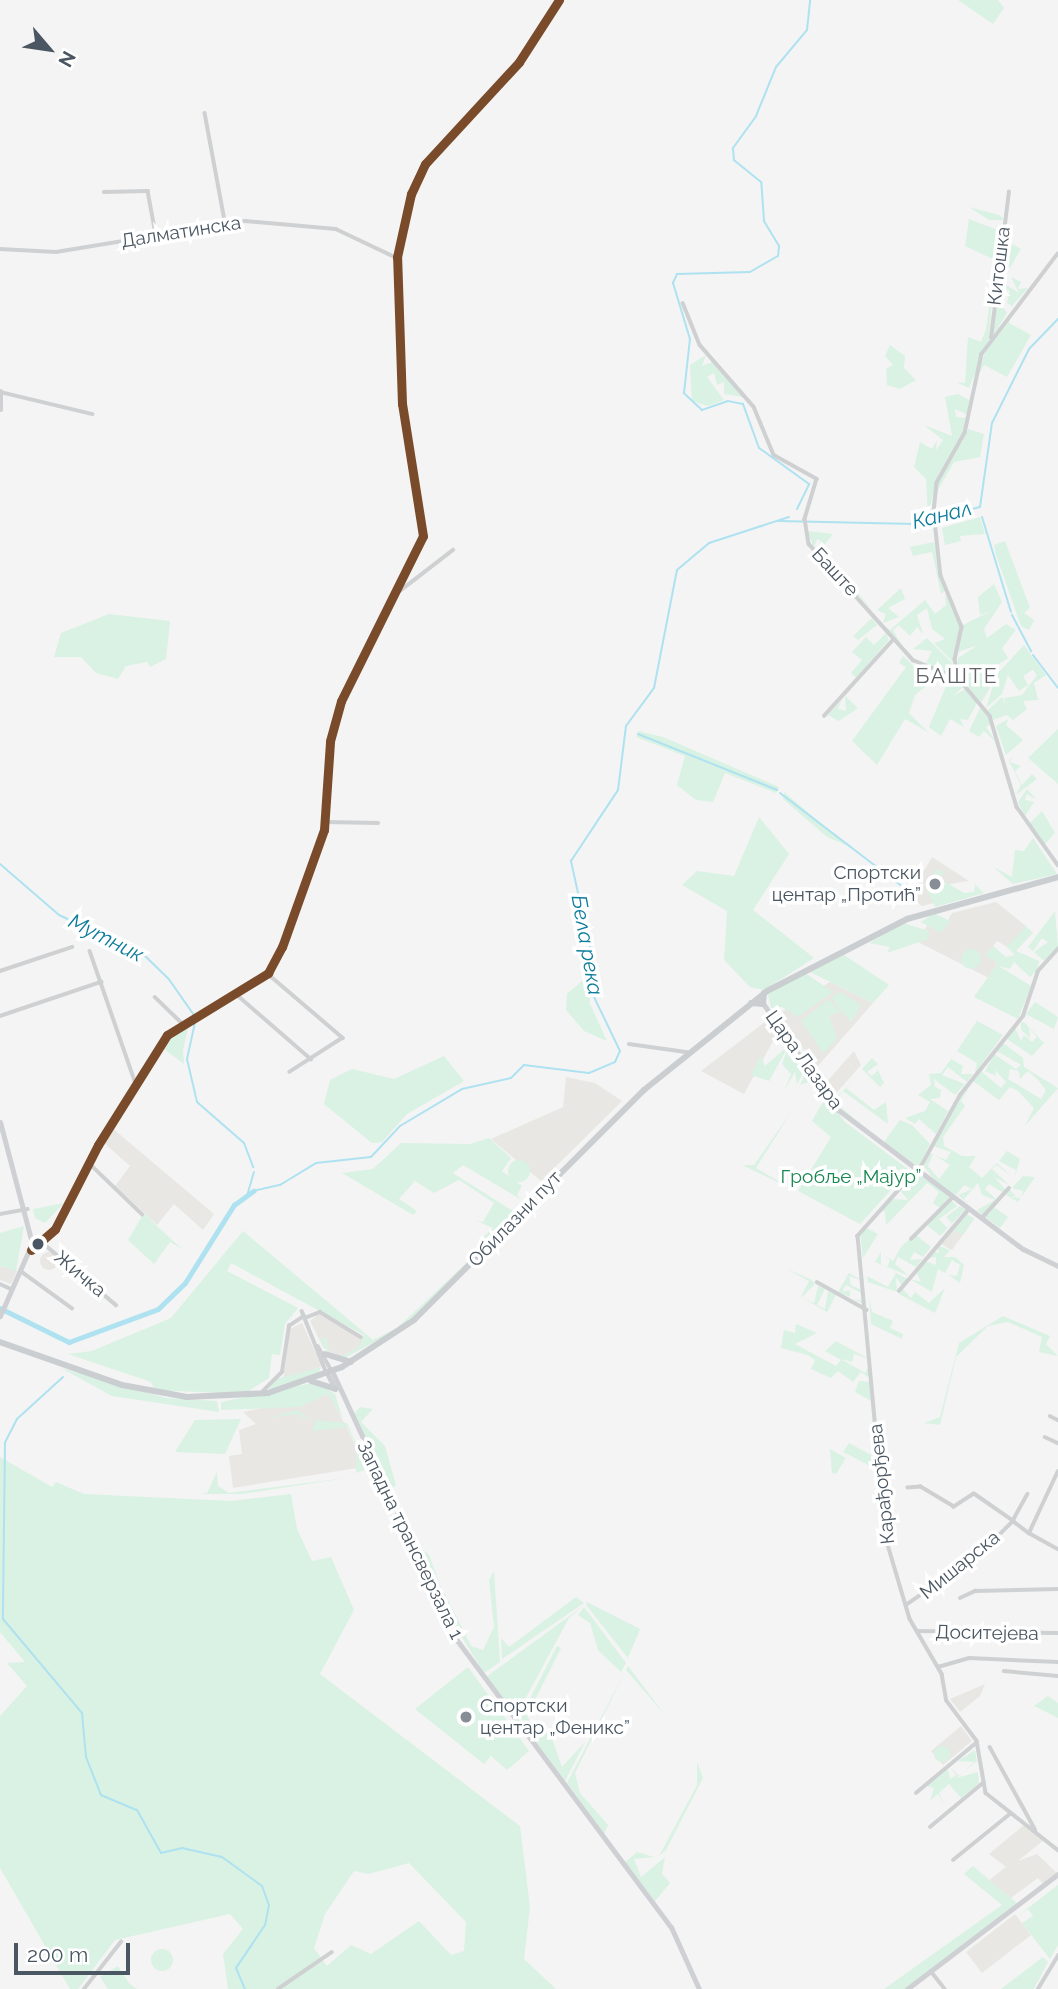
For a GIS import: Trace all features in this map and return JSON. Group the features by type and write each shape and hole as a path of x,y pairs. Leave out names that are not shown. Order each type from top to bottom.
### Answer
{"main road":[{"name":"Обилазни пут","path":"0,1344 148,1392 203,1398 260,1394 302,1382 352,1362 425,1310 687,1052 761,995 903,920 1058,877"},
{"path":"750,1003 763,1004 761,995"},
{"path":"325,1354 352,1362"},
{"path":"302,1382 322,1381 335,1389"}],"street":[{"path":"31,1250 43,1243 136,1086 181,1023 267,973 312,875 325,822 334,721 399,591 423,528 403,421 397,258 405,217 425,164 519,62 559,0"},
{"path":"205,113 225,222"},
{"path":"104,192 148,191 156,234"},
{"name":"Китошка","path":"991,340 1009,192"},
{"name":"Далматинска","path":"0,249 56,252 225,222 336,229 397,258"},
{"path":"1058,254 991,340 976,371 964,438 937,483 934,517 943,583 962,627 959,679 990,716 1017,807 1058,865"},
{"name":"Баште","path":"683,303 700,345 754,407 774,454 817,479 805,519 805,529 812,548 893,640 922,668 959,679"},
{"path":"0,409 0,392 92,414"},
{"path":"399,591 453,550"},
{"path":"824,716 893,640"},
{"path":"325,822 378,823"},
{"path":"0,971 72,947"},
{"path":"918,1170 960,1095 1023,1016 1038,971 1058,949"},
{"path":"90,951 136,1086"},
{"path":"267,973 343,1038 290,1072"},
{"path":"0,1016 101,982"},
{"path":"235,993 311,1059"},
{"path":"155,997 181,1023"},
{"name":"Цара Лазара","path":"763,1004 831,1104 969,1209 1058,1266"},
{"path":"629,1044 687,1052"},
{"path":"0,1122 28,1209 31,1250 0,1316"},
{"path":"89,1163 142,1214"},
{"name":"Карађорђева","path":"918,1170 858,1231 868,1310 886,1538 916,1632 938,1667 947,1701 977,1742 983,1783"},
{"path":"982,1218 1009,1188"},
{"path":"911,1239 953,1197"},
{"path":"0,1214 28,1209"},
{"path":"899,1291 969,1209"},
{"name":"Жичка","path":"43,1243 116,1305"},
{"path":"22,1272 72,1308"},
{"path":"817,1282 868,1310"},
{"path":"0,1284 13,1290"},
{"path":"260,1394 282,1372 289,1326 304,1315 320,1312 361,1337"},
{"path":"304,1315 329,1372"},
{"path":"318,1346 325,1354 329,1372"},
{"name":"Западна трансверзала 1","path":"329,1372 341,1397"},
{"name":"Западна трансверзала 1","path":"329,1372 456,1639 671,1927 699,1989"},
{"path":"1050,1416 1058,1420"},
{"path":"1045,1437 1058,1443"},
{"path":"1029,1533 1058,1471"},
{"name":"Мишарска","path":"908,1488 921,1487 954,1507 974,1494 1013,1521"},
{"name":"Мишарска","path":"906,1605 980,1554 1013,1521 1028,1494"},
{"path":"1013,1521 1058,1549"},
{"path":"961,1598 975,1591 1058,1588"},
{"name":"Доситејева","path":"916,1632 1058,1633"},
{"path":"938,1667 969,1658 1058,1662"},
{"path":"1004,1671 1058,1676"},
{"path":"916,1793 977,1742"},
{"path":"990,1747 1035,1829"},
{"path":"930,1827 983,1783 989,1798 1035,1829 1058,1850"},
{"path":"953,1860 1010,1814"},
{"path":"907,1989 1058,1874"},
{"path":"84,1989 121,1942"},
{"path":"278,1989 332,1951"},
{"path":"1038,1989 1057,1959"},
{"path":"931,1971 945,1989"}],"shaded area":[{"path":"932,857 969,881 949,884 938,902 922,906 909,896"},
{"path":"996,902 1026,926 1016,952 997,941 986,955 998,962 989,978 918,942 928,924 942,931 952,913"},
{"path":"830,982 873,1003 817,1067 778,1014"},
{"path":"769,1019 778,1032 744,1094 701,1071"},
{"path":"854,1051 861,1065 831,1099 823,1086"},
{"path":"566,1077 595,1083 622,1101 541,1181 491,1139 563,1107"},
{"path":"111,1127 214,1214 203,1230 174,1204 157,1225 115,1186 130,1166 103,1142"},
{"path":"967,1214 974,1219 952,1250 941,1244"},
{"path":"49,1252 55,1255 58,1261 55,1267 49,1270 43,1267 40,1261 43,1255"},
{"path":"0,1266 17,1271 11,1284 0,1280"},
{"path":"319,1314 368,1343 338,1358 323,1347 310,1321"},
{"path":"302,1323 322,1366 283,1383 290,1329"},
{"path":"329,1394 356,1446 357,1468 233,1488 229,1456 242,1454 239,1430 256,1424 243,1412"},
{"path":"985,1684 980,1696 960,1712 950,1699"},
{"path":"961,1726 972,1741 943,1765 931,1751"},
{"path":"1024,1825 1044,1840 1018,1861 1037,1854 1058,1874 1044,1885 1038,1878 1003,1904 980,1887 1006,1867 989,1854"},
{"path":"1015,1914 1031,1935 982,1973 966,1952"}],"green space":[{"path":"958,0 998,0 1004,8 993,24"},
{"path":"969,207 999,215 1005,220 989,220"},
{"path":"969,219 1000,231 995,260 965,246"},
{"path":"1004,239 1021,249 1010,268 1000,262 997,279 1019,293 1011,277 1021,282 1018,289 1028,288 1012,306 1007,303 1010,291 998,284 995,290 998,260 1004,262"},
{"path":"995,265 989,339 969,388 956,382 965,383 968,337 981,342 986,329"},
{"path":"996,297 1007,313 993,336"},
{"path":"1011,318 1009,323 1031,335 1007,377 984,365 975,382 987,346"},
{"path":"890,345 905,356 904,368 916,380 900,389 887,385 886,369 893,365 885,356"},
{"path":"706,355 702,366 712,362 743,397 724,394 724,382 717,385 714,373 707,377 724,400 708,406 692,401 690,365"},
{"path":"958,394 969,400 968,415 955,409 956,417 967,418 964,433 936,482 928,516 926,479 914,467 920,442 932,449 937,440 936,450 943,440 924,425 952,436 945,397"},
{"path":"968,429 984,434 980,457 954,462 938,490 935,513 938,483"},
{"path":"980,517 985,534 960,536 961,541 945,545 942,528"},
{"path":"807,531 833,534 818,553 842,574 874,612 814,549 822,541 817,539 814,548"},
{"path":"1005,541 1030,608 1024,613 1034,620 1029,630 1021,626 996,555 994,545"},
{"path":"934,542 945,591 941,594 932,552 913,556 910,547"},
{"path":"994,584 1002,602 984,629 987,638 1006,624 1016,630 1002,648 1008,658 990,670 1000,671 1024,645 1046,675 1034,683 1038,700 1023,701 1027,709 1013,720 1007,715 993,720 988,710 1002,697 1006,706 1004,698 1022,695 1037,675 1033,670 1023,676 1028,685 1019,691 1008,675 1002,694 986,708 995,679 981,703 961,679 972,668 989,667 972,667 960,675 958,667 958,658 978,645 958,652 963,625 993,610 980,615 978,597"},
{"path":"901,588 905,599 888,608 899,617 883,623 886,614 877,610"},
{"path":"945,594 961,625 955,664 934,643 945,639 932,629 927,608 917,615 923,634 917,627 910,636 899,625 893,630 905,651 884,626 890,630 925,600 935,614 946,605"},
{"path":"109,614 170,621 166,659 150,667 147,662 126,666 118,679 96,673 81,657 54,657 61,633"},
{"path":"872,618 882,631 877,625 858,640 853,636"},
{"path":"886,633 889,640 856,678 851,673 862,660 852,652 866,637 874,645"},
{"path":"927,638 955,666 953,676 926,663 932,651 913,649"},
{"path":"903,656 931,682 915,695 909,713 928,732 905,719 877,765 852,741 906,667 899,663"},
{"path":"949,679 963,687 953,696 965,689 977,703 968,720 960,719 964,727 950,719 941,736 929,727"},
{"path":"845,696 858,708 839,721 828,715 842,700 838,709 846,711"},
{"path":"981,706 992,723 986,727 997,743 984,731 979,737 969,731"},
{"path":"1008,719 1006,725 1023,740 1006,755 996,726"},
{"path":"1058,729 1058,784 1028,758"},
{"path":"638,731 663,737 779,787 776,793 725,773 713,802 696,800 677,785 685,756 636,737"},
{"path":"1014,756 1010,762 1021,766 1015,771 1022,785 1032,774 1037,779 1016,795 1021,785 1009,761"},
{"path":"1027,789 1037,800 1027,794 1025,800 1034,802 1025,816 1018,802"},
{"path":"784,792 855,849 827,837 783,799"},
{"path":"1042,811 1055,833 1045,844 1030,823"},
{"path":"759,817 789,854 753,910 814,958 764,990 750,987 724,960 727,911 682,885 697,871 734,876"},
{"path":"1033,838 1057,874 1013,884 992,866 1012,877 1015,850 1024,851"},
{"path":"937,869 944,872 940,879 964,893 974,892 975,884 984,893 935,907 926,888"},
{"path":"1055,911 1058,947 1044,961 1034,952 1048,942 1042,938 1033,951 1028,947"},
{"path":"934,913 950,921 941,933 921,922"},
{"path":"903,923 929,931 928,939 887,953 890,947 869,943"},
{"path":"1026,926 1033,933 1016,951 1039,961 1037,970 1030,977 1014,962 1010,969 999,966 1031,986 1018,1019 974,997 998,963 985,955 993,946 1006,957 1015,955 1007,947"},
{"path":"971,949 978,952 981,959 978,966 971,969 964,966 961,959 964,952"},
{"path":"844,955 889,985 873,1003 810,972"},
{"path":"805,973 833,992 798,1017 782,1007 771,1008 768,994"},
{"path":"588,976 590,1004 607,1041 584,1031 566,1010 567,994"},
{"path":"840,992 861,1005 851,1022 831,998"},
{"path":"829,999 841,1013 829,1015 837,1039 823,1053 801,1021"},
{"path":"1035,1002 1058,1017 1054,1029 1026,1014"},
{"path":"779,1009 778,1016 813,1062 776,1017"},
{"path":"190,1019 183,1050 184,1064 161,1047"},
{"path":"977,1021 1003,1035 975,1073 977,1063 957,1051"},
{"path":"1021,1021 1025,1023 1044,1043 1032,1056 1007,1039 1015,1028 1021,1041 1024,1035 1032,1042 1037,1037 1029,1028 1030,1038 1021,1030"},
{"path":"1003,1043 1023,1058 1024,1067 1058,1088 1025,1126 1034,1108 1018,1091 1010,1087 999,1100 973,1081 981,1071 1001,1088 1006,1082 995,1070 996,1076 985,1071 994,1054 1016,1069 1021,1065 997,1051","holes":["1010,1069 1019,1071 1020,1079 1028,1071 1038,1080 1046,1090 1041,1099 1008,1079"]},
{"path":"789,1045 806,1068 797,1084 795,1072 784,1091 791,1074 782,1064 788,1047 769,1081 751,1075 761,1056 765,1066"},
{"path":"444,1056 464,1081 407,1114 382,1142 372,1143 324,1104 330,1080 352,1069 394,1079"},
{"path":"872,1058 878,1064 867,1072 872,1076 878,1070 884,1083 880,1087 862,1069"},
{"path":"951,1059 963,1066 961,1074 973,1074 967,1082 948,1067 942,1075 965,1084 955,1095 934,1079 935,1087 941,1090 940,1098 930,1099 948,1111 936,1134 919,1119 915,1124 905,1118 925,1111 930,1102 918,1095 931,1085 929,1074 941,1073"},
{"name":"Гробље „Мајур”","path":"807,1071 845,1122 909,1170 860,1224 798,1191 831,1137 812,1121 824,1100 812,1081 800,1085"},
{"path":"857,1075 846,1088 874,1110 886,1102 888,1124 843,1091 835,1102 879,1140 833,1102"},
{"path":"972,1083 961,1101 965,1106 943,1137 944,1146 962,1156 976,1156 969,1167 982,1178 997,1163 1014,1179 997,1165 992,1169 1009,1185 994,1177 1006,1190 999,1198 1002,1192 989,1184 985,1189 997,1200 982,1215 977,1210 995,1200 982,1195 978,1183 964,1199 971,1206 958,1195 972,1189 964,1185 957,1194 946,1194 950,1198 940,1208 933,1203 939,1192 927,1183 886,1225 885,1211 876,1213 890,1199 908,1200 900,1190 916,1173 939,1187 924,1166 930,1153 933,1154 928,1166 939,1179 950,1165 934,1155 946,1160 951,1152 933,1146"},
{"path":"792,1111 756,1168 792,1189 742,1165 754,1165"},
{"path":"900,1120 912,1125 930,1144 919,1167 883,1143"},
{"path":"489,1138 511,1158 502,1171 522,1186 517,1195 522,1200 463,1165 453,1173 516,1213 481,1248 477,1243 493,1228 477,1221 483,1222 494,1203 459,1180 434,1193 415,1181 399,1199 417,1211 413,1215 342,1173 373,1169 401,1143 470,1144"},
{"path":"1007,1151 1020,1159 1015,1176 1016,1170 999,1161"},
{"path":"519,1160 527,1163 530,1171 527,1179 519,1182 511,1179 508,1171 511,1163"},
{"path":"1023,1176 1035,1177 1021,1197 1023,1191 1012,1188"},
{"path":"1010,1190 1016,1196 1010,1197 1021,1198 1018,1202 1006,1195"},
{"path":"951,1200 957,1206 939,1219 947,1228 952,1223 946,1217 960,1206 966,1209 940,1236 927,1225 917,1236 931,1247 923,1257 914,1252 910,1260 922,1259 916,1267 898,1257 895,1264 909,1276 887,1267 890,1260 884,1255 893,1261 901,1247"},
{"path":"64,1203 45,1223 35,1218 33,1209"},
{"path":"994,1207 1008,1217 1000,1228 985,1217"},
{"path":"144,1213 182,1249 170,1242 154,1264 128,1240"},
{"path":"967,1214 974,1219 963,1235 952,1229 941,1244 941,1239"},
{"path":"24,1226 16,1271 0,1266 0,1233"},
{"path":"863,1226 878,1234 863,1258 860,1232"},
{"path":"243,1231 373,1340 397,1328 475,1255 406,1325 343,1359 329,1354 319,1339 327,1338 329,1351 340,1357 359,1347 364,1335 231,1263 227,1271 298,1308 285,1324 280,1355 272,1354 269,1378 244,1394 155,1390 151,1382 68,1354 92,1351 171,1318"},
{"path":"937,1245 950,1250 944,1257 955,1257 964,1265 960,1283 949,1275 957,1276 960,1265 952,1260 945,1273 938,1269 932,1292 910,1279 921,1282 916,1272 925,1261 936,1265 936,1257 926,1259 933,1250 939,1254"},
{"path":"881,1252 881,1264 886,1267 875,1262"},
{"path":"785,1268 812,1280 815,1284 802,1297 807,1300 814,1303 818,1286 825,1289 817,1305 825,1309 828,1291 836,1295 827,1312 801,1297 809,1281"},
{"path":"849,1273 863,1281 849,1276 851,1285 865,1292 864,1304 853,1299 864,1301 861,1293 846,1285 842,1292 850,1290 850,1297 838,1292"},
{"path":"896,1273 907,1279 902,1286 896,1277 897,1292 868,1282 867,1276 888,1287"},
{"path":"945,1288 935,1313 899,1294 903,1289 911,1298 915,1292 929,1303"},
{"path":"869,1297 872,1312 893,1321 890,1328 903,1334 902,1339 871,1324"},
{"path":"1003,1316 1050,1336 1046,1344 1058,1356 1039,1352 1042,1337 1008,1322 988,1326 956,1357 940,1425 924,1423 940,1417 959,1343"},
{"path":"796,1324 817,1333 795,1344 836,1366 841,1360 825,1351 836,1341 869,1359 854,1354 852,1362 841,1359 865,1373 868,1368 871,1379 861,1372 853,1382 838,1371 831,1378 811,1369 815,1360 808,1355 781,1348 784,1330 795,1333"},
{"path":"321,1367 319,1372 267,1391 276,1379"},
{"path":"61,1368 166,1398 217,1401 219,1412 112,1396"},
{"path":"859,1381 871,1382 878,1470 843,1452 849,1443 875,1457 871,1401 855,1392"},
{"path":"317,1382 335,1394 343,1419 328,1394 300,1407 221,1410 221,1402"},
{"path":"360,1407 373,1409 361,1422 385,1446 396,1485 390,1490 414,1542 429,1555 442,1590 437,1597 353,1415"},
{"path":"297,1410 311,1421 296,1414 269,1418"},
{"path":"241,1419 225,1454 175,1452 195,1420"},
{"path":"316,1420 347,1423 367,1469 356,1473 356,1445 347,1427 312,1431"},
{"path":"830,1449 846,1458 836,1474 832,1473"},
{"path":"0,1457 52,1487 56,1482 84,1494 231,1501 291,1494 297,1529 312,1561 331,1557 354,1610 320,1674 520,1826 530,1907 524,1959 556,1989 228,1989 223,1954 243,1929 230,1914 115,1940 78,1989 70,1989 0,1868 0,1716 27,1686 7,1663 25,1662 0,1632","holes":["409,1863 466,1922 464,1951 451,1955 419,1921 371,1954 351,1945 327,1966 314,1948 325,1914 354,1871 368,1874"]},
{"path":"217,1472 218,1486 229,1493 346,1478 242,1494 199,1494 207,1493"},
{"path":"494,1571 500,1662 484,1673 439,1600 444,1592 471,1646 483,1650 494,1627 489,1580"},
{"path":"576,1597 584,1603 502,1659 501,1638 509,1647"},
{"path":"587,1602 640,1629 628,1658 586,1605"},
{"path":"583,1606 569,1618 516,1716 486,1677"},
{"path":"584,1607 626,1663 621,1672 598,1650 590,1623 578,1615"},
{"path":"557,1646 561,1648 527,1716 539,1736 550,1732 562,1767 585,1742 565,1781 519,1720"},
{"path":"628,1666 665,1715 626,1670 575,1773 580,1793 608,1825 604,1834 567,1783"},
{"name":"Спортски центар „Феникс”","path":"468,1667 529,1751 507,1770 491,1756 484,1764 415,1709"},
{"path":"1048,1696 1058,1703 1058,1718 1034,1706"},
{"path":"939,1746 945,1746 950,1754 948,1760 939,1762 934,1757 934,1751"},
{"path":"975,1750 977,1761 962,1773 974,1762 958,1761"},
{"path":"697,1762 703,1778 666,1850 659,1856 697,1785"},
{"path":"950,1767 959,1776 956,1778 978,1772 979,1783 961,1798 949,1784 939,1793 944,1805 938,1794 930,1801 934,1788 927,1786 948,1769 950,1779 956,1775"},
{"path":"637,1852 654,1857 634,1859 641,1877 665,1857 662,1874 670,1883 655,1901 625,1862"},
{"path":"973,1866 1018,1904 906,1989 884,1989 1002,1905 964,1874"},
{"path":"1058,1885 1058,1945 1050,1959 1022,1923 1033,1916 1028,1909 1019,1915"},
{"path":"158,1949 166,1949 173,1956 173,1964 166,1971 158,1971 151,1964 151,1956"},
{"path":"1043,1957 1048,1962 1034,1989 1001,1989"},
{"path":"118,1966 129,1983 137,1989 108,1989 100,1977"}],"waterway":[{"name":"Бела река","path":"797,509 809,484 759,448 743,404 728,401 702,410 684,393 690,339 673,283 677,274 750,272 778,256 779,246 764,221 761,182 734,160 733,148 756,116 776,67 807,30 810,0"},
{"name":"Канал","path":"779,521 915,524 980,507 992,423 1029,349 1058,319"},
{"name":"Бела река","path":"253,1191 280,1185 316,1163 371,1157 400,1126 462,1089 511,1078 524,1065 589,1073 615,1062 620,1051 594,997 594,965 571,861 618,790 626,726 654,688 677,570 709,543 789,517"},
{"path":"982,517 1011,612"},
{"path":"1012,615 1031,651"},
{"path":"1033,655 1058,688"},
{"path":"638,734 777,790"},
{"path":"780,793 908,891"},
{"name":"Мутник","path":"0,864 59,915 144,955 168,978 196,1018 187,1059 197,1102 244,1143 253,1167"},
{"name":"Мутник","path":"247,1196 254,1172"},
{"path":"0,1308 69,1342 158,1309 185,1283 234,1205 253,1191"},
{"path":"63,1377 17,1419 5,1443 3,1619 82,1713 86,1757 101,1795 137,1810 161,1853 182,1848 222,1857 262,1886 269,1905 265,1925 236,1968 245,1989"}],"transit line":[{"path":"31,1250 55,1229 98,1145 167,1035 268,973 282,947 324,830 330,741 341,701 423,536 402,404 397,257 411,194 425,164 519,62 559,0"}],"place":[{"name":"Спортски центар „Протић”","path":"935,884"},
{"name":"Спортски центар „Феникс”","path":"466,1717"}],"district":[{"name":"БАШТЕ","path":"957,676"}]}
